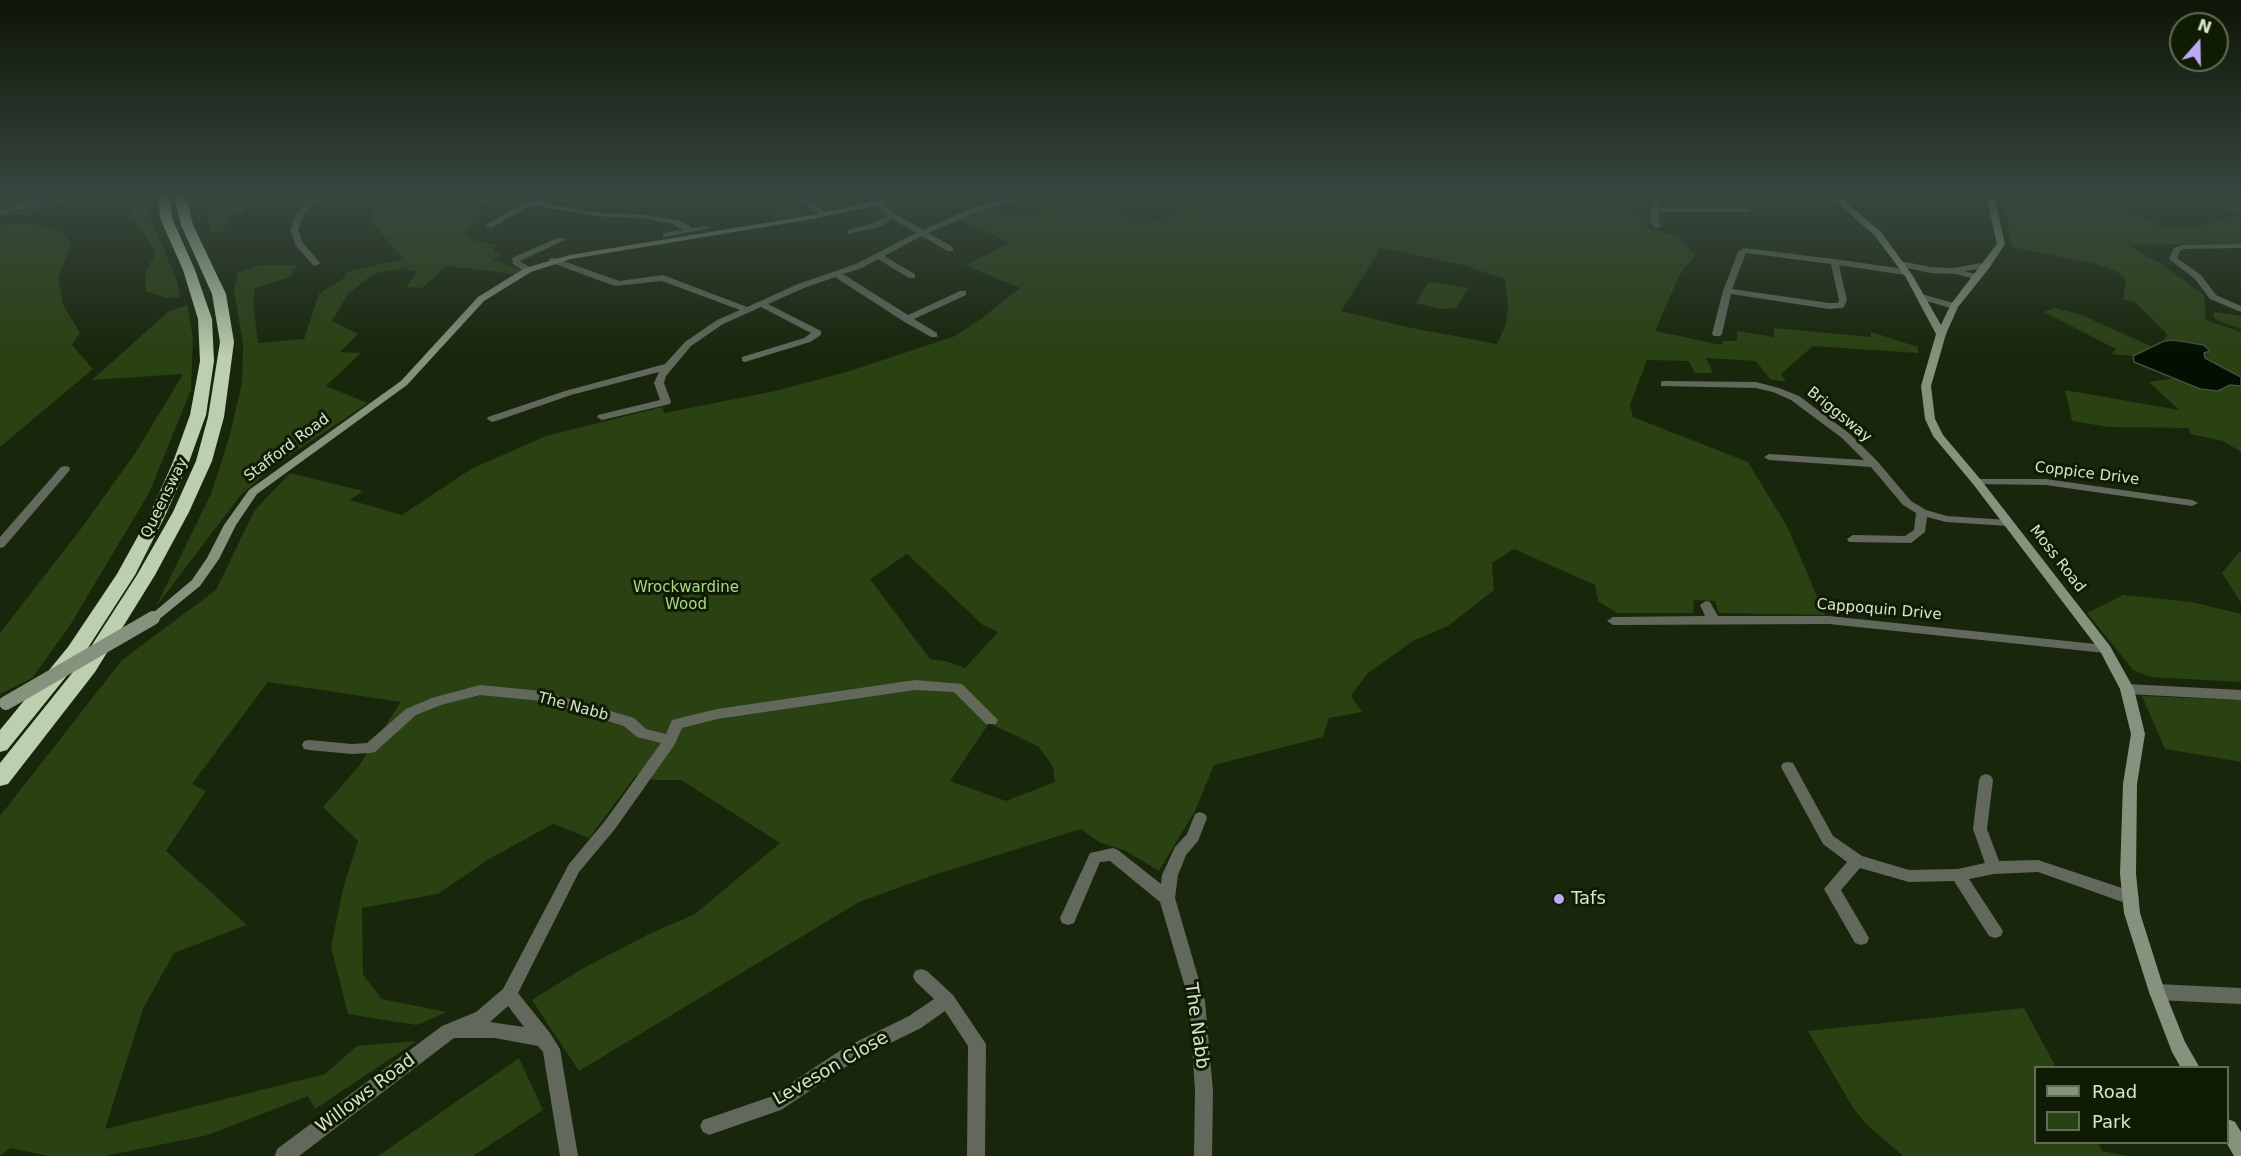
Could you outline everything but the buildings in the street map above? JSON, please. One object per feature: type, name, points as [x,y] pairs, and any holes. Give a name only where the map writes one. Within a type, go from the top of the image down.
[{"type":"highway","name":"Queensway","points":[[0,744],[75,652],[126,575],[182,462],[198,415],[207,361],[205,319],[180,249]]},
{"type":"highway","name":"Queensway","points":[[0,778],[88,667],[151,566],[181,512],[204,461],[216,417],[227,342],[219,294],[198,249]]},
{"type":"street","points":[[303,249],[316,263]]},
{"type":"street","points":[[528,270],[515,260],[540,249]]},
{"type":"street","name":"Stafford Road","points":[[3,705],[153,618],[196,583],[253,492],[404,383],[481,299],[528,270],[552,260],[619,249]]},
{"type":"street","points":[[602,417],[666,402],[659,383],[662,375],[669,365],[704,331],[761,304],[892,249]]},
{"type":"street","points":[[1889,249],[1922,297],[1941,334]]},
{"type":"street","name":"Moss Road","points":[[1998,249],[1988,265],[1954,306],[1941,334],[1926,386],[1926,403],[1938,436],[1977,482],[2106,649],[2127,688],[2138,734],[2130,784],[2128,874],[2132,913],[2157,992],[2178,1046],[2190,1066]]},
{"type":"street","points":[[2179,249],[2173,260],[2198,277],[2214,297],[2241,309]]},
{"type":"street","points":[[1717,334],[1727,291],[1742,252],[1747,250],[1905,271],[1944,270],[1988,265]]},
{"type":"street","points":[[878,256],[912,276]]},
{"type":"street","points":[[552,260],[618,284],[663,278],[748,310]]},
{"type":"street","points":[[1727,291],[1829,306],[1841,305],[1834,261]]},
{"type":"street","points":[[1905,271],[1931,270]]},
{"type":"street","points":[[1944,270],[1977,277]]},
{"type":"street","points":[[836,274],[934,335]]},
{"type":"street","points":[[906,319],[963,292]]},
{"type":"street","points":[[1922,297],[1954,306]]},
{"type":"street","points":[[746,359],[807,340],[818,333],[761,304]]},
{"type":"street","points":[[492,419],[502,412],[669,365]]},
{"type":"street","name":"Briggsway","points":[[1664,384],[1756,385],[1776,390],[1795,398],[1839,431],[1874,464],[1907,502],[1922,512],[1946,519],[2008,523]]},
{"type":"street","points":[[1769,457],[1874,464]]},
{"type":"street","points":[[0,544],[65,468]]},
{"type":"street","name":"Coppice Drive","points":[[1977,482],[2046,482],[2192,503]]},
{"type":"street","points":[[1853,539],[1907,540],[1919,532],[1922,512]]},
{"type":"street","points":[[1706,605],[1713,620]]},
{"type":"street","name":"Cappoquin Drive","points":[[1613,621],[1829,620],[2106,649]]},
{"type":"street","points":[[448,1032],[482,1018],[509,994],[574,868],[610,825],[670,740],[676,724],[717,714],[915,685],[957,687],[991,720]]},
{"type":"street","points":[[2127,688],[2241,694]]},
{"type":"street","name":"The Nabb","points":[[309,745],[352,750],[370,748],[411,712],[437,701],[480,690],[542,696],[629,722],[642,733],[670,740]]},
{"type":"street","points":[[1788,767],[1828,840],[1857,861],[1909,876],[1958,875],[1994,867],[2038,866],[2131,898]]},
{"type":"street","points":[[1986,780],[1980,829],[1994,867]]},
{"type":"street","points":[[1167,898],[1170,875],[1180,851],[1194,837],[1200,819]]},
{"type":"street","points":[[1068,918],[1095,857],[1113,854],[1167,898]]},
{"type":"street","points":[[1857,861],[1833,889],[1862,938]]},
{"type":"street","points":[[1958,875],[1995,931]]},
{"type":"street","name":"The Nabb","points":[[1167,898],[1197,1001],[1204,1090],[1203,1156]]},
{"type":"street","points":[[921,976],[947,1000],[977,1044],[976,1156]]},
{"type":"street","points":[[2157,992],[2241,996]]},
{"type":"street","points":[[509,994],[551,1049],[569,1156]]},
{"type":"street","name":"Leveson Close","points":[[709,1126],[775,1104],[850,1054],[915,1022],[947,1000]]},
{"type":"street","points":[[448,1032],[495,1030],[544,1039]]},
{"type":"street","name":"Willows Road","points":[[284,1156],[448,1032]]},
{"type":"street","points":[[2229,1130],[2241,1150]]},
{"type":"green space","points":[[0,249],[70,249],[58,277],[63,305],[80,333],[72,345],[93,369],[0,447]]},
{"type":"green space","points":[[153,249],[163,249],[177,281],[180,297],[167,298],[146,291],[145,272],[156,253]]},
{"type":"green space","points":[[395,249],[495,249],[492,252],[501,254],[493,260],[522,270],[515,274],[447,266],[422,288],[406,287],[418,272],[402,268],[373,274],[348,294],[332,321],[358,334],[340,352],[361,353],[326,386],[368,403],[275,465],[240,496],[155,608],[211,494],[230,435],[242,382],[243,344],[234,291],[238,272],[259,265],[298,265],[290,277],[255,288],[253,302],[258,343],[304,339],[319,294],[344,278],[346,272],[403,259]]},
{"type":"green space","name":"Wrockwardine Wood","points":[[998,249],[1380,249],[1341,311],[1407,327],[1497,344],[1506,324],[1508,307],[1505,279],[1463,265],[1386,249],[1690,249],[1696,255],[1680,274],[1655,331],[1721,345],[1723,341],[1737,341],[1737,331],[1774,337],[1774,328],[1871,337],[1871,332],[1918,347],[1918,353],[1813,346],[1781,374],[1786,382],[1770,379],[1756,361],[1706,358],[1713,373],[1695,373],[1689,361],[1647,360],[1630,405],[1633,417],[1748,462],[1788,528],[1825,615],[1719,613],[1715,601],[1694,600],[1693,613],[1617,613],[1598,601],[1595,585],[1514,549],[1492,563],[1494,590],[1448,626],[1413,641],[1367,674],[1351,696],[1362,712],[1329,718],[1323,737],[1214,765],[1195,811],[1159,871],[1126,851],[1099,842],[1081,829],[931,876],[859,902],[579,1071],[532,1000],[580,970],[647,935],[695,914],[780,843],[681,780],[654,780],[636,775],[589,838],[553,824],[489,859],[438,894],[362,908],[363,975],[382,999],[447,1012],[417,1025],[348,1014],[331,947],[343,889],[358,841],[323,807],[358,767],[401,702],[268,682],[192,784],[206,791],[166,851],[247,925],[174,953],[143,1009],[105,1129],[325,1074],[357,1046],[417,1041],[315,1109],[308,1096],[208,1135],[105,1156],[49,1156],[10,1148],[0,1156],[0,816],[122,660],[216,590],[254,511],[290,473],[363,491],[350,500],[402,515],[471,469],[546,436],[662,407],[664,413],[775,391],[850,371],[955,336],[1020,288],[965,265]],"holes":[[[907,554],[983,625],[998,632],[965,668],[930,659],[870,579]],[[989,723],[1039,747],[1053,767],[1055,782],[1006,801],[950,781]]]},
{"type":"green space","points":[[2022,249],[2135,249],[2163,265],[2204,295],[2206,320],[2241,332],[2241,377],[2205,358],[2204,353],[2209,351],[2204,344],[2164,341],[2167,334],[2135,302],[2123,299],[2126,281],[2118,272],[2092,263]]},
{"type":"green space","points":[[1429,282],[1469,288],[1456,308],[1441,309],[1416,303]]},
{"type":"green space","points":[[187,305],[193,338],[191,390],[149,493],[69,627],[32,678],[0,694],[0,633],[83,526],[136,452],[183,374],[92,380],[169,311]]},
{"type":"green space","points":[[2054,308],[2079,314],[2153,347],[2133,356],[2111,354],[2116,349],[2044,312]]},
{"type":"green space","points":[[2215,312],[2241,316],[2241,329],[2216,320],[2213,314]]},
{"type":"green space","points":[[2175,378],[2200,389],[2218,391],[2230,385],[2241,386],[2241,452],[2223,441],[2191,434],[2188,428],[2109,427],[2072,421],[2065,390],[2179,410],[2149,382]]},
{"type":"green space","points":[[2241,552],[2241,603],[2222,573]]},
{"type":"green space","points":[[2123,595],[2192,602],[2241,614],[2241,682],[2151,677],[2133,670],[2087,613]]},
{"type":"green space","points":[[2142,696],[2241,700],[2241,762],[2165,749]]},
{"type":"green space","points":[[2024,1008],[2055,1066],[2034,1066],[2034,1144],[2098,1144],[2102,1151],[2127,1156],[1903,1156],[1866,1124],[1853,1108],[1808,1031]]},
{"type":"green space","points":[[519,1058],[543,1110],[473,1156],[378,1156]]},
{"type":"shaded area","points":[[2174,340],[2204,345],[2210,351],[2204,353],[2205,358],[2241,377],[2241,386],[2230,385],[2218,391],[2200,389],[2134,362],[2133,356],[2164,341]]},
{"type":"place","name":"Tafs","points":[[1559,899]]}]
